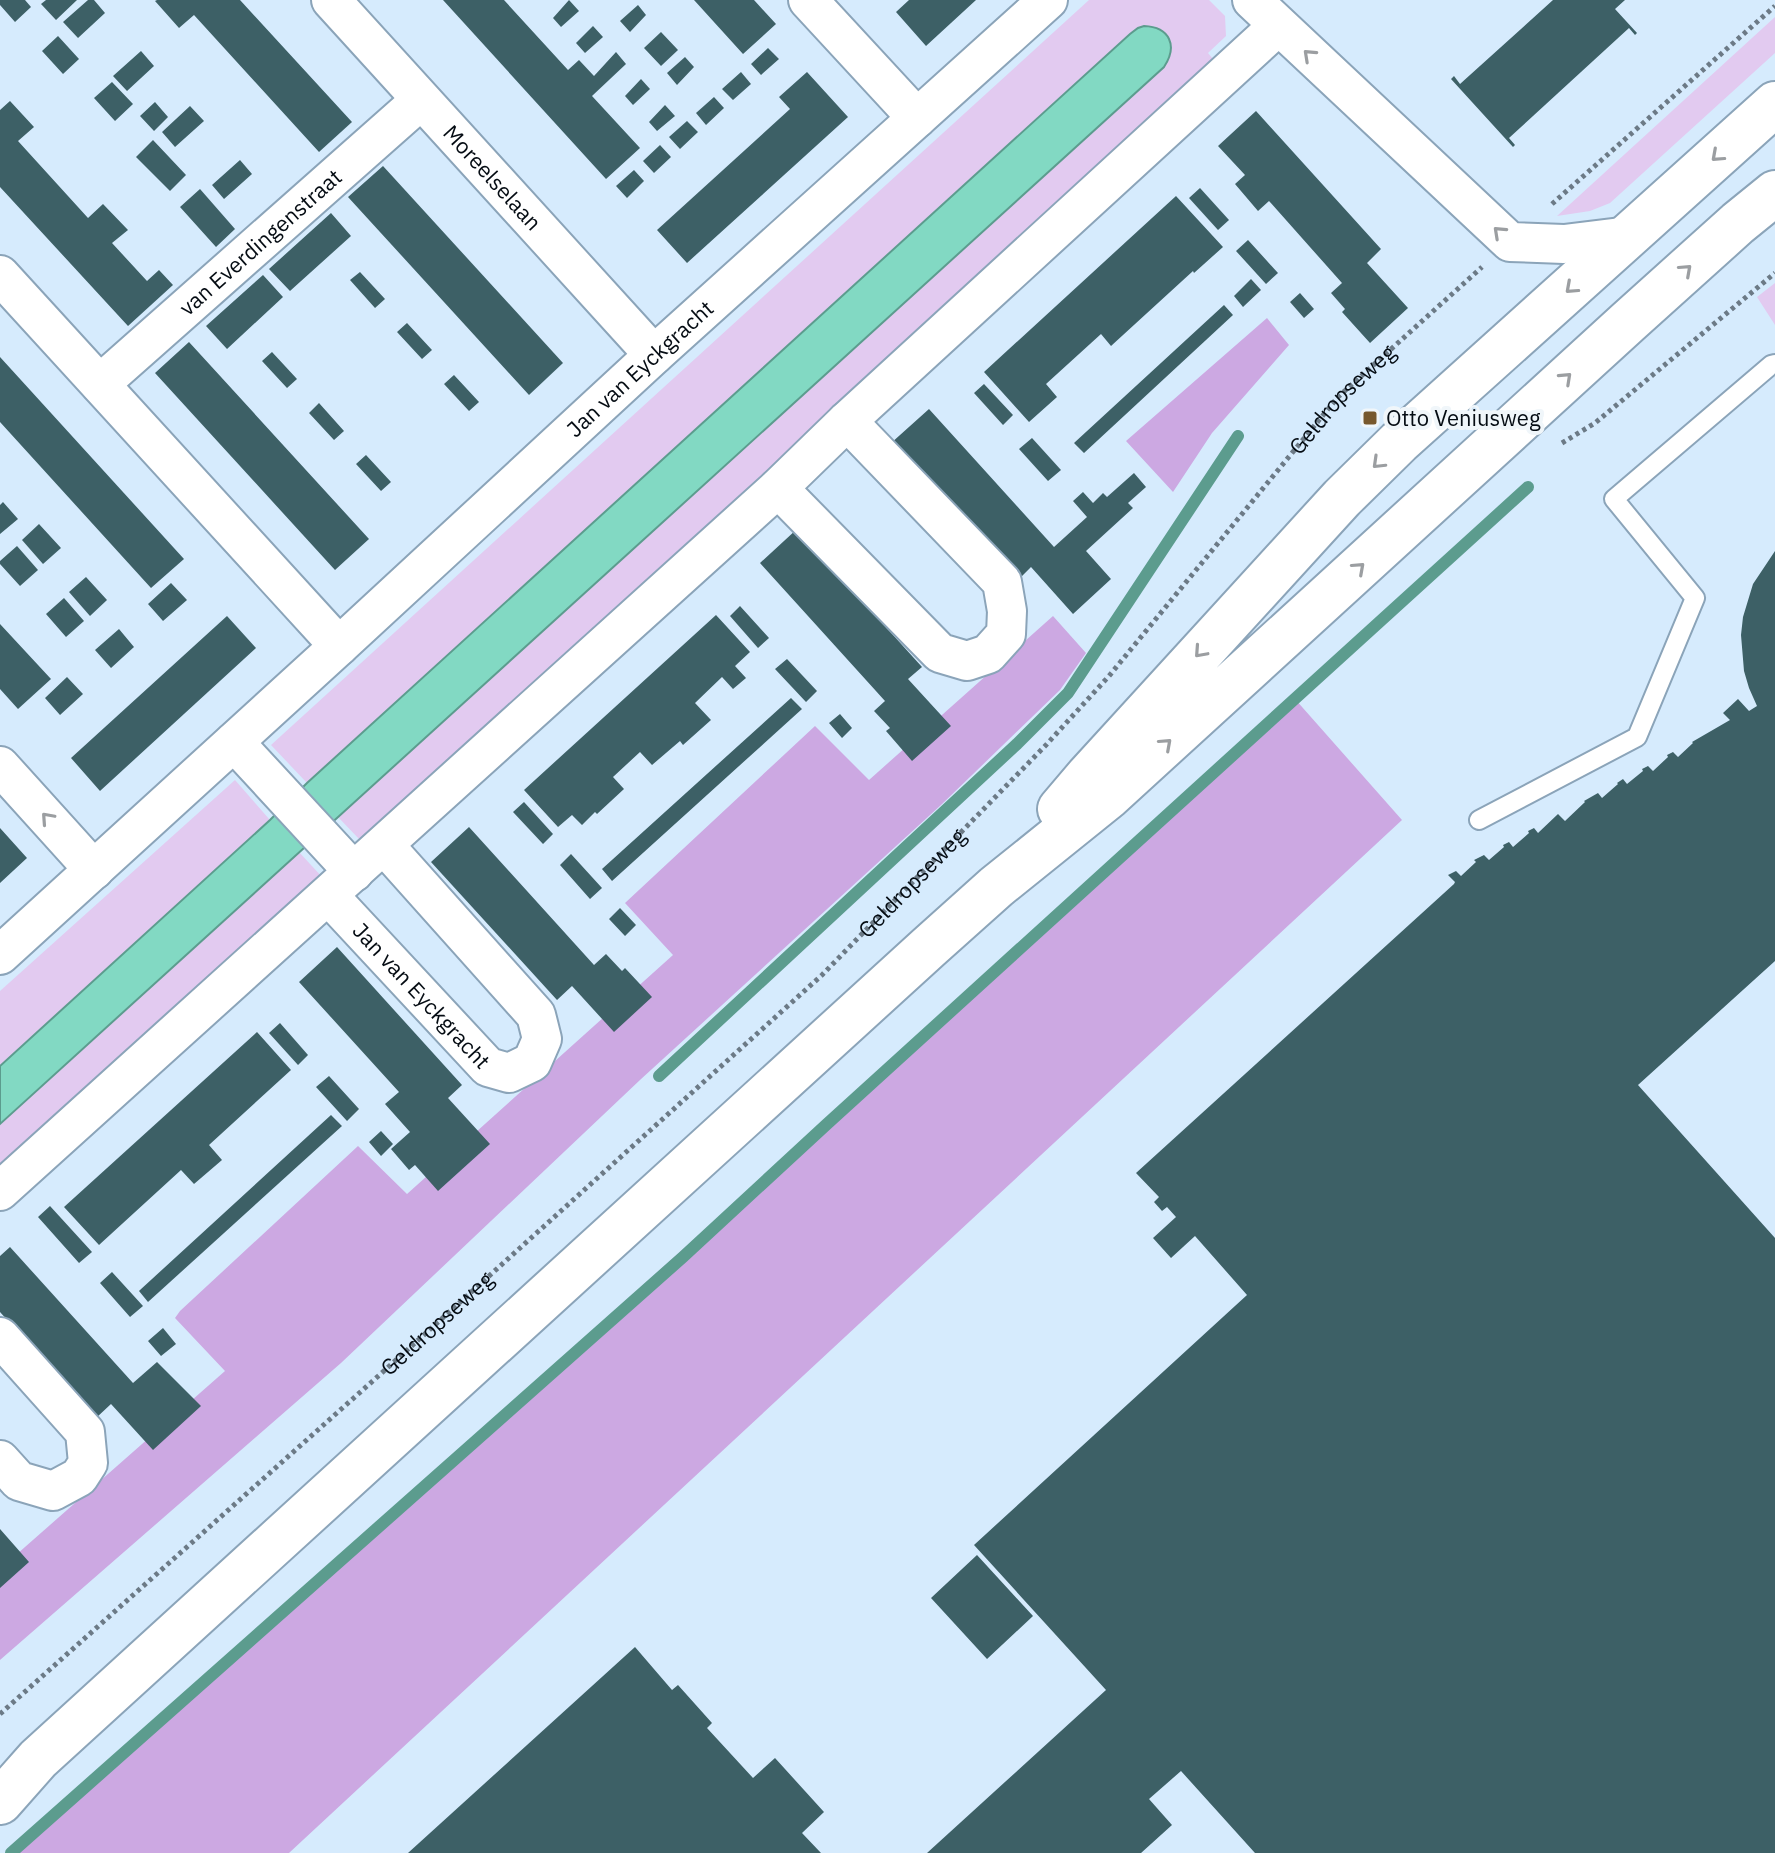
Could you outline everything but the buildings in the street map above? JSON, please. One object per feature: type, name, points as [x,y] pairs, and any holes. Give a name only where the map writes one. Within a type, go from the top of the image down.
[{"type":"main road","points":[[996,887],[1088,776],[1342,498],[1399,442],[1775,104]]},
{"type":"main road","points":[[0,1802],[38,1759],[996,887],[1109,796],[1628,322],[1775,193]]},
{"type":"main road","points":[[0,1781],[38,1759]]},
{"type":"street","name":"Moreelselaan","points":[[331,0],[654,355]]},
{"type":"street","points":[[808,0],[917,118]]},
{"type":"street","name":"Jan van Eyckgracht","points":[[0,955],[94,870],[243,752],[339,646],[654,355],[1048,0]]},
{"type":"street","points":[[0,1191],[340,874],[384,845],[778,488],[1265,13],[1510,242],[1564,244],[1629,236]]},
{"type":"street","name":"van Everdingenstraat","points":[[100,384],[421,100]]},
{"type":"street","points":[[0,275],[339,646]]},
{"type":"street","points":[[778,488],[940,653],[967,661],[988,654],[1006,634],[1007,611],[1002,582],[847,421]]},
{"type":"street","name":"Jan van Eyckgracht","points":[[243,752],[488,1067],[509,1073],[532,1062],[542,1039],[536,1015],[384,845]]},
{"type":"street","points":[[0,766],[94,870]]},
{"type":"street","points":[[0,1337],[85,1432],[88,1463],[79,1477],[53,1491],[19,1481],[0,1460]]},
{"type":"lane","points":[[1479,820],[1637,737],[1695,598],[1614,499],[1775,364]]},
{"type":"path","name":"Geldropseweg","points":[[0,1714],[822,975],[1109,676],[1338,397],[1775,6]]},
{"type":"shaded area","points":[[1089,0],[1209,0],[1225,16],[1226,36],[1208,53],[1218,65],[361,841],[338,817],[1163,67],[1170,49],[1154,26],[1138,28],[1130,34],[307,783],[271,745]]},
{"type":"shaded area","points":[[1775,17],[1775,53],[1610,203],[1590,211],[1557,216]]},
{"type":"shaded area","points":[[1144,26],[1160,30],[1169,39],[1170,52],[1164,67],[0,1124],[0,1066],[1130,34]]},
{"type":"shaded area","points":[[1775,283],[1775,325],[1757,297]]},
{"type":"shaded area","points":[[1267,318],[1289,345],[1212,433],[1173,492],[1126,441]]},
{"type":"shaded area","points":[[1053,616],[1086,653],[1060,690],[941,805],[640,1080],[341,1363],[0,1660],[0,1569],[225,1371],[175,1318],[180,1311],[358,1146],[407,1194],[673,955],[625,903],[815,726],[869,780]]},
{"type":"shaded area","points":[[1295,699],[1402,820],[289,1853],[15,1853],[453,1456]]},
{"type":"shaded area","points":[[235,780],[270,820],[0,1066],[0,991]]},
{"type":"shaded area","points":[[299,852],[323,878],[0,1172],[0,1124]]},
{"type":"waterway","points":[[659,1076],[1068,693],[1238,436]]},
{"type":"waterway","points":[[11,1853],[683,1257],[1528,487]]},
{"type":"place","name":"Otto Veniusweg","points":[[1370,418]]}]
